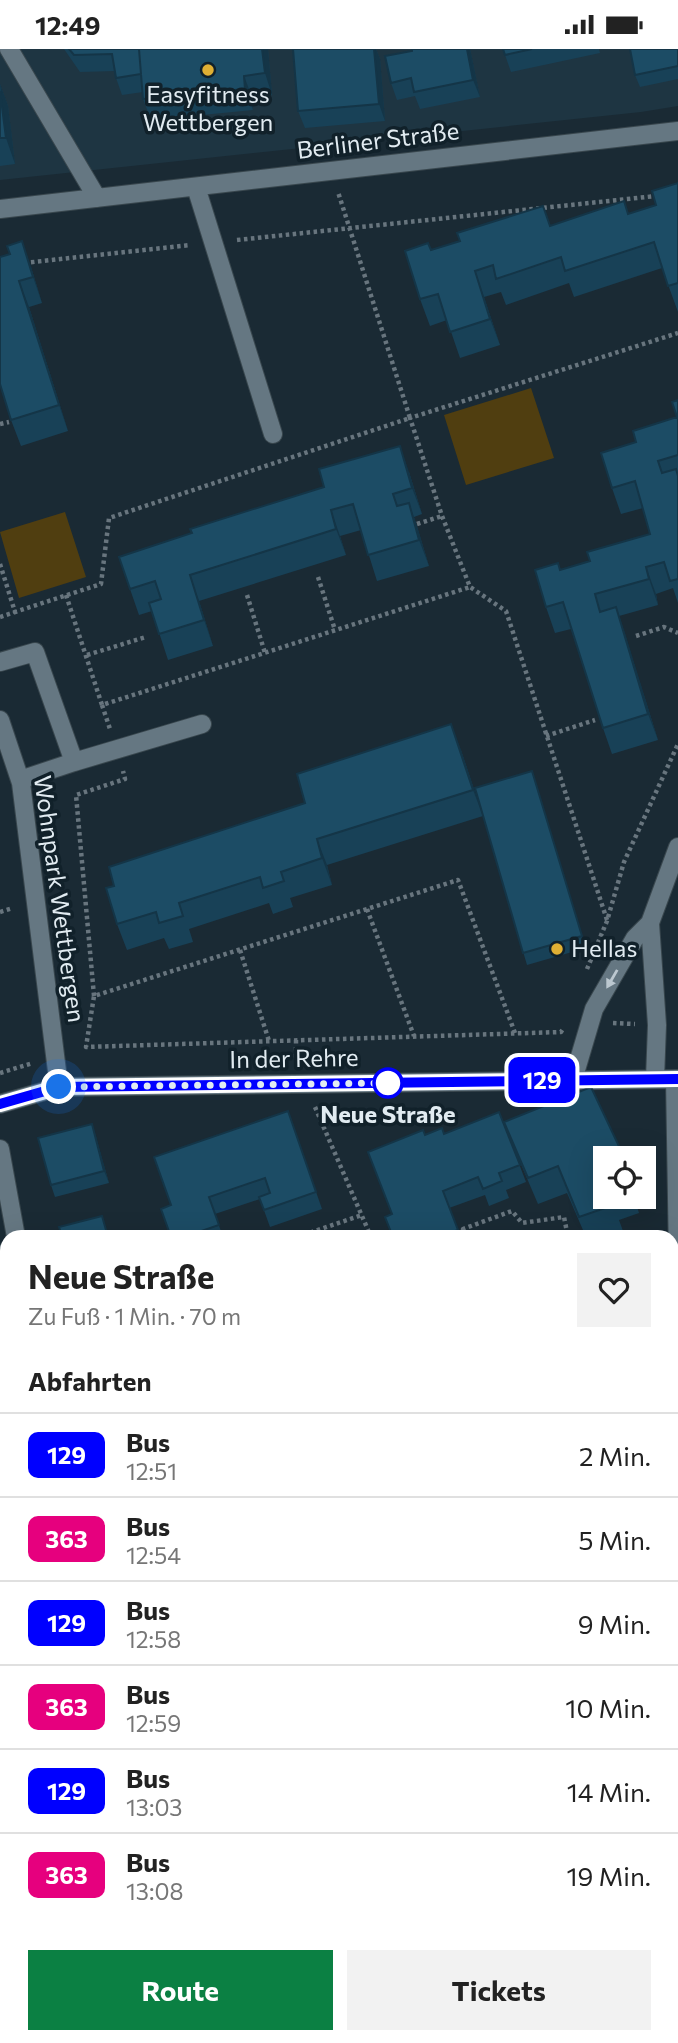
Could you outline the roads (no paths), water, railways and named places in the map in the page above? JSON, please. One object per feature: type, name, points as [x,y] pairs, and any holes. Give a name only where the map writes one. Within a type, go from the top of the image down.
[{"type":"street","points":[[9,49],[97,198]]},
{"type":"street","name":"Berliner Straße","points":[[0,209],[678,131]]},
{"type":"street","points":[[196,187],[273,434]]},
{"type":"street","points":[[0,662],[36,652],[74,762]]},
{"type":"street","name":"Wohnpark Wettbergen","points":[[0,720],[20,780],[59,1087]]},
{"type":"street","points":[[20,780],[202,724]]},
{"type":"street","points":[[656,1079],[657,1025],[650,923],[678,848]]},
{"type":"street","points":[[573,1080],[594,1009],[635,938],[650,923]]},
{"type":"street","name":"In der Rehre","points":[[0,1104],[59,1087],[676,1079],[678,1230]]},
{"type":"street","points":[[0,1149],[15,1230]]},
{"type":"place","name":"Easyfitness Wettbergen","points":[[208,70]]},
{"type":"place","name":"Hellas","points":[[557,949]]},
{"type":"place","name":"Neue Straße","points":[[388,1083]]}]
